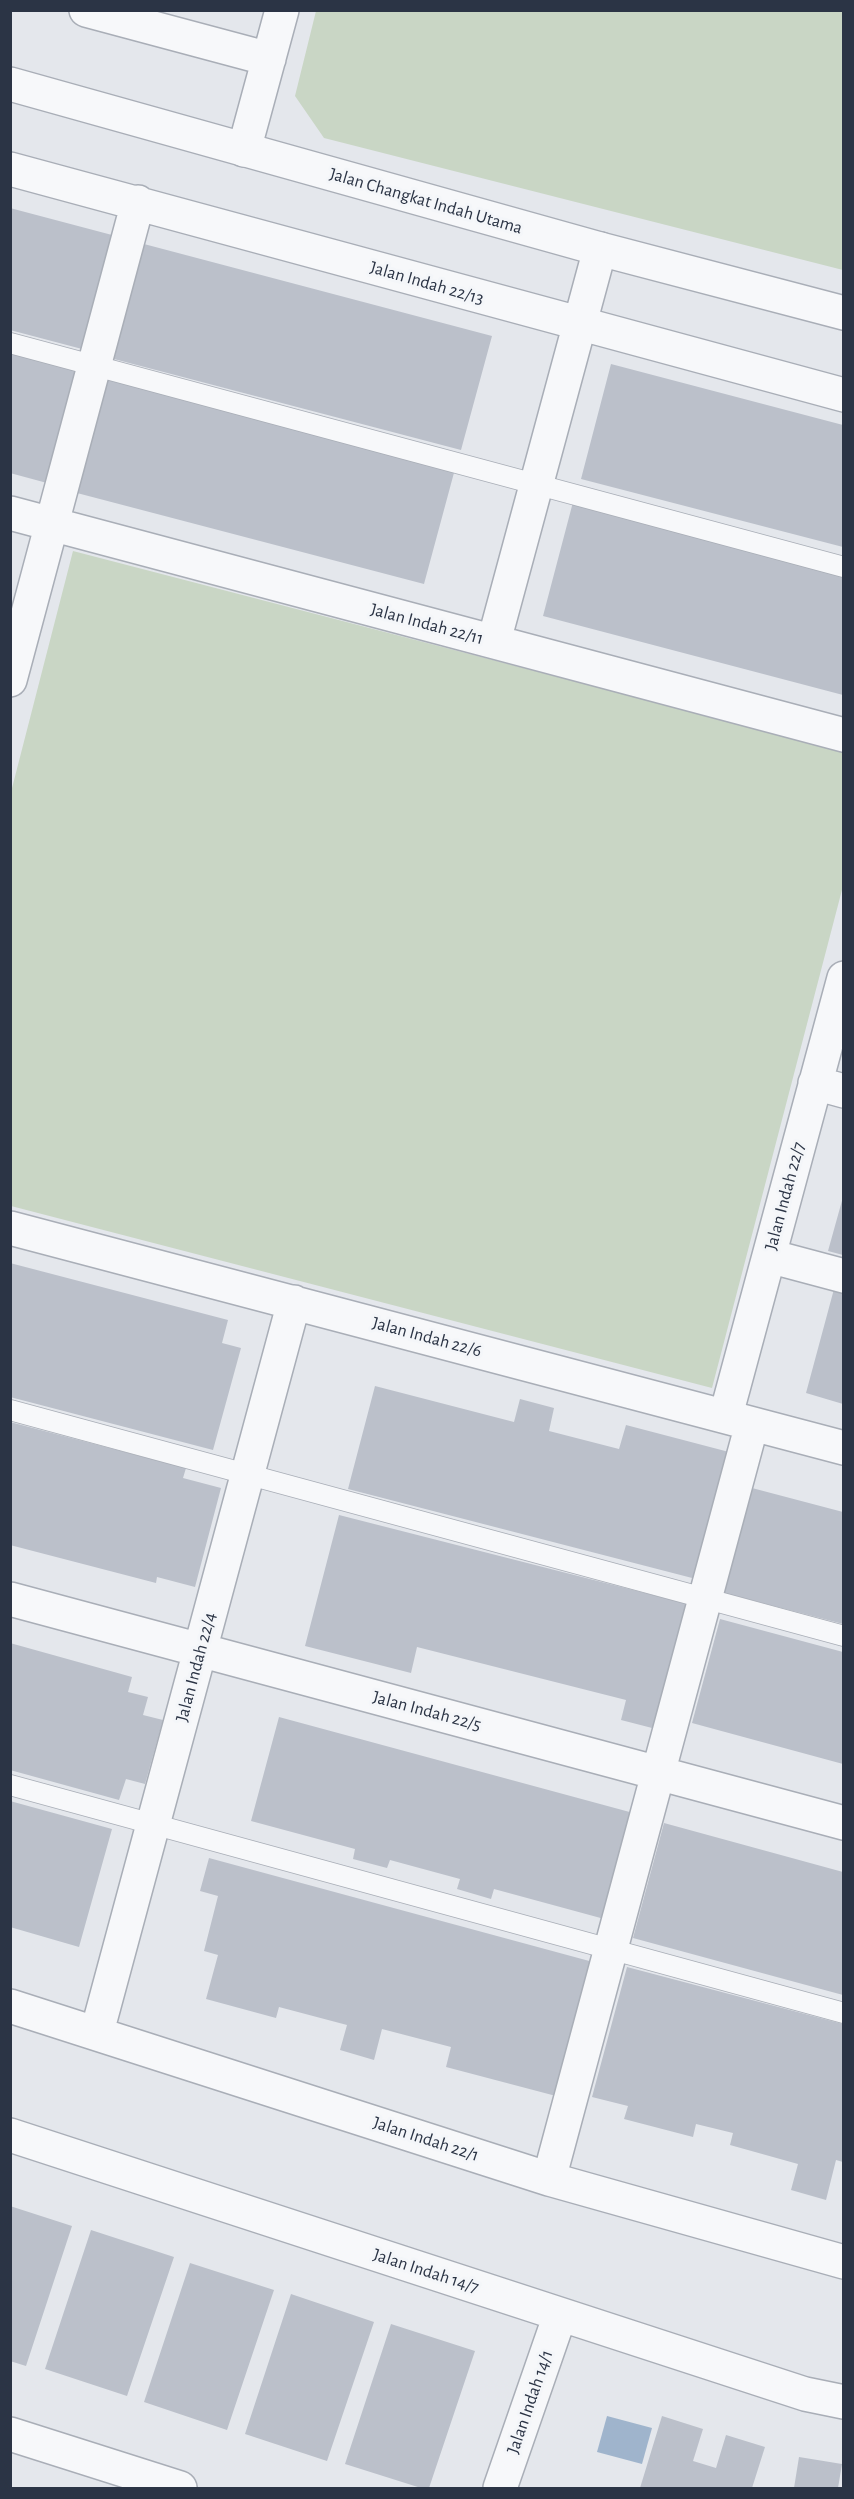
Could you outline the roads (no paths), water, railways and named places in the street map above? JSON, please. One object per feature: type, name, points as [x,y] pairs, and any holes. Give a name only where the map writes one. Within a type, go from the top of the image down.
[{"type":"street","points":[[86,10],[269,59]]},
{"type":"street","points":[[244,150],[282,10]]},
{"type":"street","name":"Jalan Changkat Indah Utama","points":[[10,84],[600,249],[843,313]]},
{"type":"street","name":"Jalan Indah 22/13","points":[[10,169],[843,395]]},
{"type":"street","points":[[10,680],[138,202]]},
{"type":"street","points":[[494,641],[600,249]]},
{"type":"street","name":"Jalan Indah 22/11","points":[[10,513],[843,735]]},
{"type":"street","name":"Jalan Indah 22/7","points":[[549,2179],[705,1599],[769,1256],[829,1087],[843,978]]},
{"type":"street","name":"Jalan Indah 22/6","points":[[10,1228],[843,1448]]},
{"type":"street","points":[[769,1256],[843,1276]]},
{"type":"street","name":"Jalan Indah 22/4","points":[[97,2032],[294,1302]]},
{"type":"street","name":"Jalan Indah 22/5","points":[[10,1599],[843,1823]]},
{"type":"street","name":"Jalan Indah 22/1","points":[[10,2006],[97,2032],[549,2179],[843,2262]]},
{"type":"street","name":"Jalan Indah 14/7","points":[[10,2135],[805,2394],[843,2402]]},
{"type":"street","name":"Jalan Indah 14/1","points":[[500,2488],[560,2315]]},
{"type":"street","points":[[10,2434],[180,2488]]},
{"type":"lane","points":[[10,343],[843,567]]},
{"type":"lane","points":[[10,1410],[843,1636]]},
{"type":"lane","points":[[10,1785],[843,2013]]},
{"type":"water","points":[[607,2416],[652,2428],[642,2464],[597,2452]]}]
